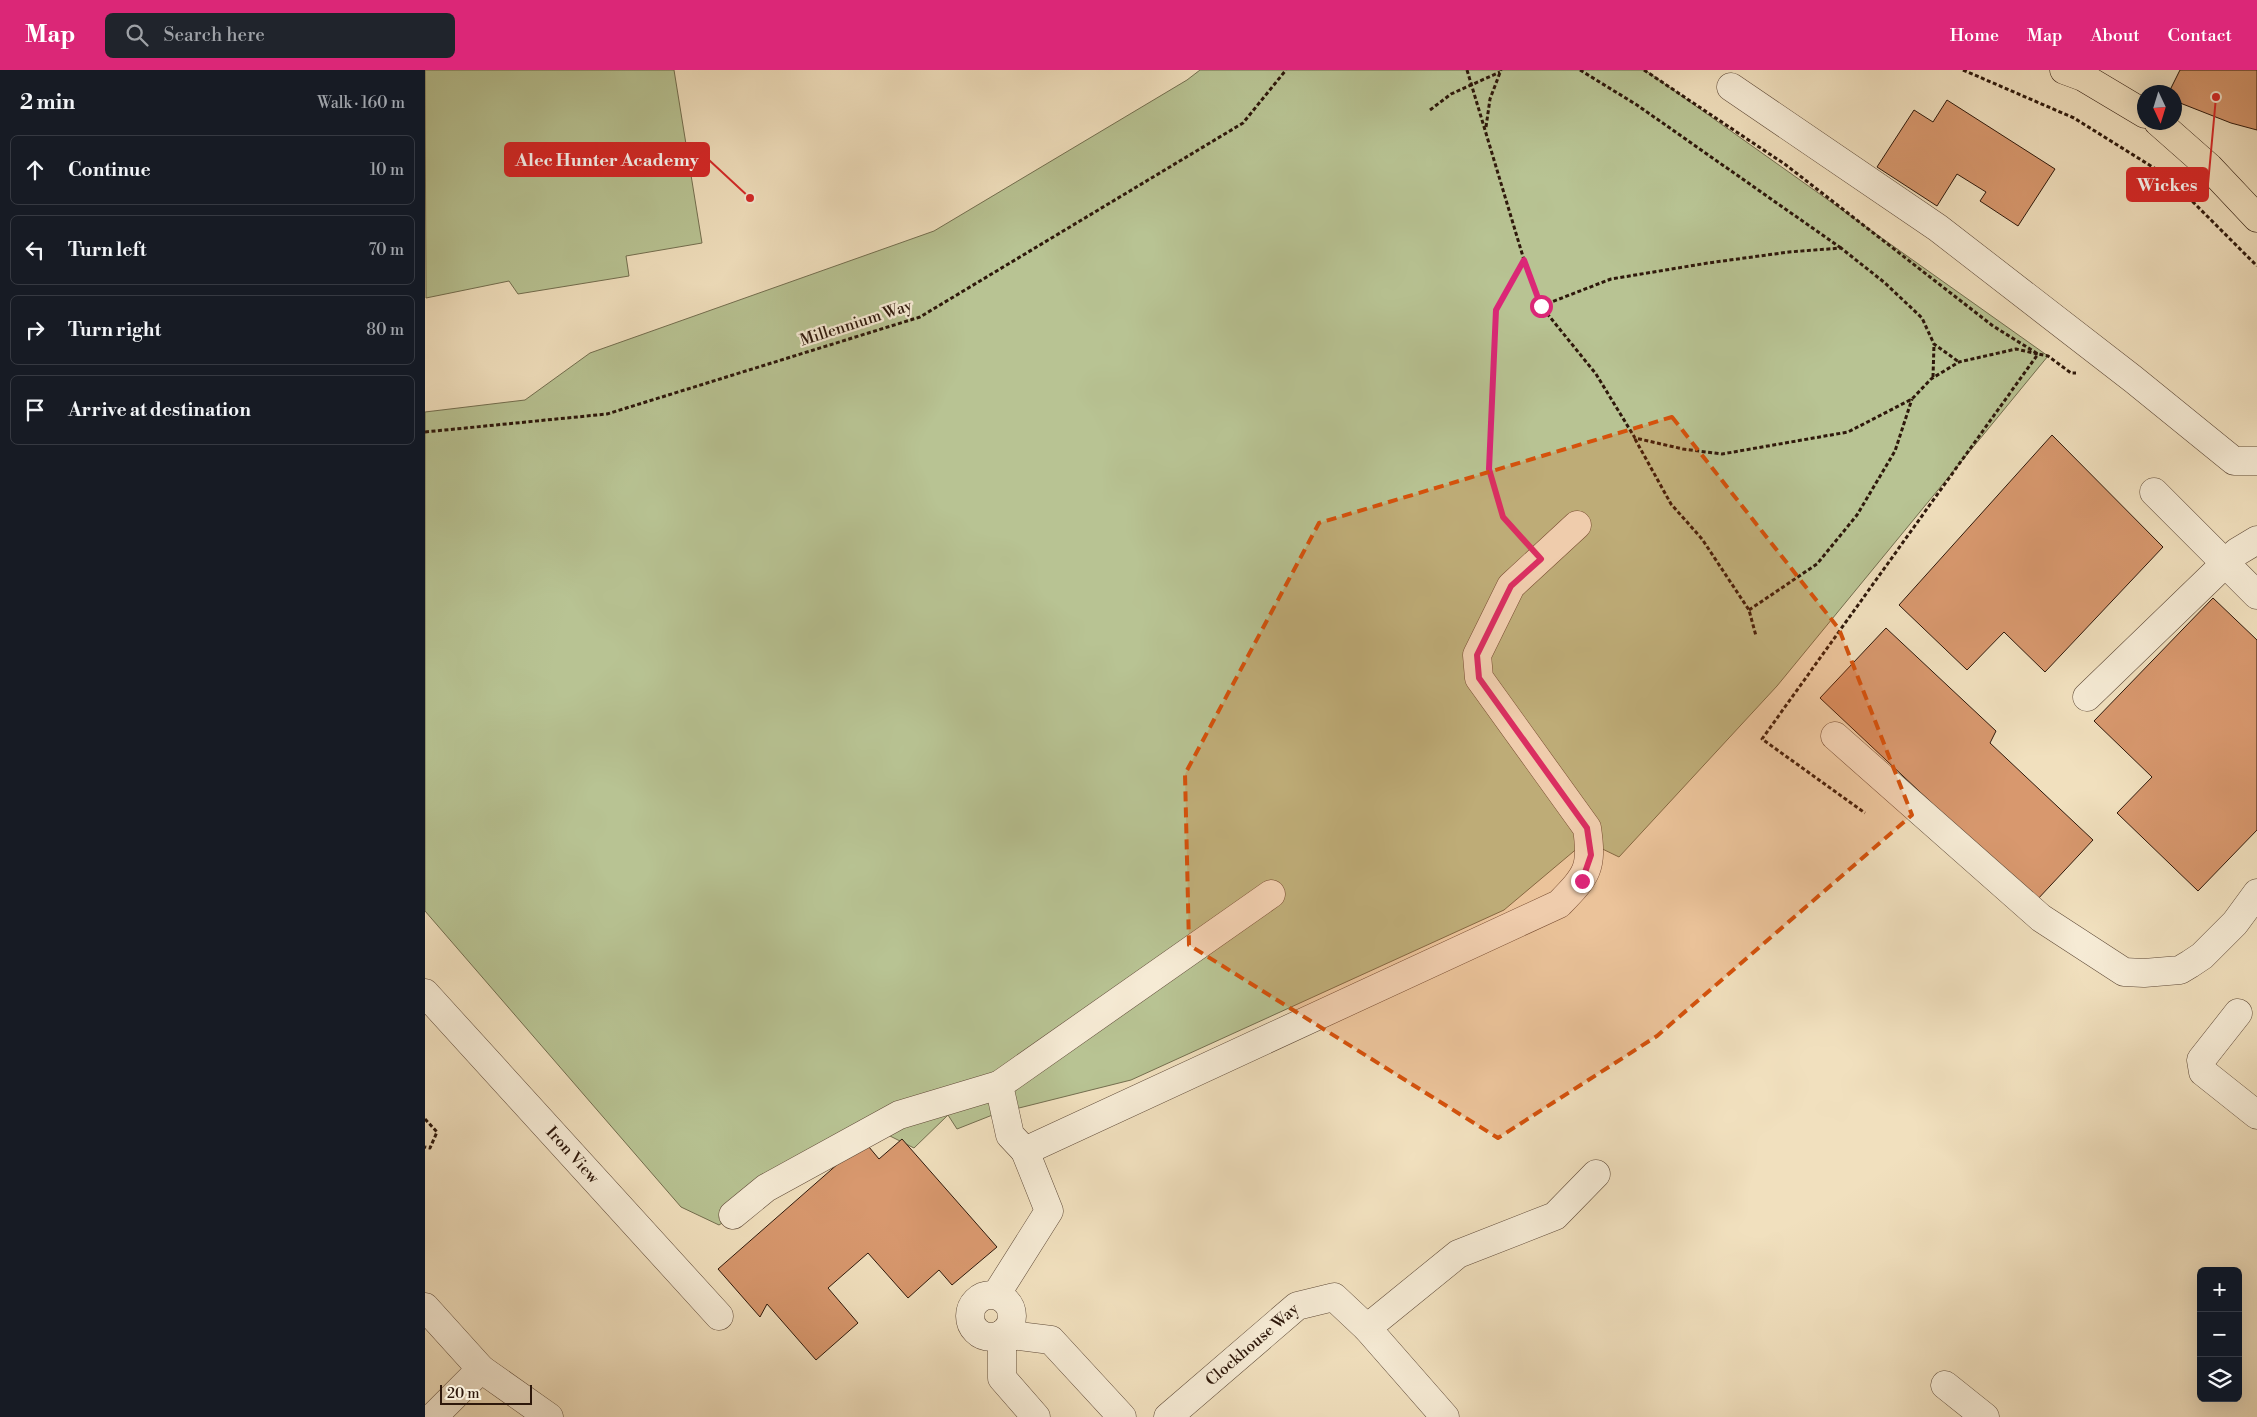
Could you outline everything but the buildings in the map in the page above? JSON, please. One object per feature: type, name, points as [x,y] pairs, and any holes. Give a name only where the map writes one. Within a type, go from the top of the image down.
[{"type":"main road","points":[[2064,70],[2083,78],[2137,109]]},
{"type":"main road","points":[[2167,130],[2209,168],[2257,218]]},
{"type":"main road","points":[[2209,168],[2257,189]]},
{"type":"street","points":[[1731,87],[1938,228],[2234,461],[2257,461]]},
{"type":"street","points":[[2154,492],[2257,595]]},
{"type":"street","points":[[1025,1151],[1559,904],[1582,881],[1591,855],[1587,828],[1479,678],[1477,655],[1511,586],[1577,525]]},
{"type":"street","points":[[2087,697],[2237,552],[2257,540]]},
{"type":"street","points":[[1835,736],[2041,918],[2124,972],[2144,973],[2180,970],[2202,956],[2235,923],[2257,893]]},
{"type":"street","points":[[733,1215],[766,1188],[899,1115],[999,1085],[1271,894]]},
{"type":"street","name":"Iron View","points":[[425,993],[719,1316]]},
{"type":"street","points":[[2238,1013],[2201,1060],[2203,1072],[2257,1115]]},
{"type":"street","points":[[996,1295],[1049,1211],[1025,1151],[1010,1135],[999,1085]]},
{"type":"street","points":[[1367,1328],[1458,1254],[1555,1216],[1596,1174]]},
{"type":"street","points":[[989,1294],[996,1295],[1008,1302],[1012,1315],[1008,1329],[996,1337],[982,1335],[976,1331],[969,1318],[970,1311],[977,1299],[989,1294]]},
{"type":"street","name":"Clockhouse Way","points":[[1168,1417],[1297,1306],[1334,1296],[1367,1328],[1445,1417]]},
{"type":"street","points":[[425,1307],[481,1369],[549,1417]]},
{"type":"street","points":[[1002,1334],[1002,1378],[1036,1417]]},
{"type":"street","points":[[1002,1334],[1051,1340],[1122,1417]]},
{"type":"street","points":[[433,1417],[481,1369]]},
{"type":"street","points":[[1945,1385],[1985,1417]]},
{"type":"path","name":"Millennium Way","points":[[425,432],[607,414],[920,317],[1243,123],[1286,70]]},
{"type":"path","points":[[1467,70],[1524,260],[1541,306],[1596,374],[1635,438],[1671,504],[1702,539],[1749,610],[1756,636]]},
{"type":"path","points":[[1580,70],[1637,104],[1841,248],[1885,283],[1922,318],[1934,344],[1933,378]]},
{"type":"path","points":[[1644,70],[1786,165],[1993,326],[2038,354]]},
{"type":"path","points":[[1963,70],[2074,118],[2167,176],[2257,266]]},
{"type":"path","points":[[1430,110],[1451,94],[1501,71]]},
{"type":"path","points":[[1485,129],[1490,99],[1501,71]]},
{"type":"path","points":[[1541,306],[1611,279],[1789,252],[1841,248]]},
{"type":"path","points":[[1524,260],[1496,310],[1489,469],[1503,517],[1541,559]]},
{"type":"path","points":[[1934,344],[1959,362]]},
{"type":"path","points":[[1635,438],[1683,449],[1722,454],[1848,432],[1912,399],[1933,378],[1959,362],[2016,349],[2048,356],[2071,373],[2115,367]]},
{"type":"path","points":[[1865,813],[1762,739],[2038,354]]},
{"type":"path","points":[[1749,610],[1817,564],[1857,515],[1895,451],[1912,399]]},
{"type":"path","points":[[425,1119],[437,1132],[430,1148],[425,1147]]},
{"type":"highlighted area","points":[[1672,417],[1839,629],[1912,815],[1657,1036],[1498,1138],[1189,945],[1185,774],[1319,523]]},
{"type":"green space","points":[[425,70],[674,70],[702,243],[626,256],[629,276],[518,294],[509,281],[426,298]]},
{"type":"green space","points":[[1200,70],[1645,70],[2048,356],[1777,686],[1619,857],[1586,841],[1504,910],[1131,1080],[995,1114],[957,1129],[948,1115],[914,1148],[870,1126],[719,1225],[681,1207],[425,911],[425,412],[525,400],[590,353],[934,231],[1187,80]]},
{"type":"place","name":"Wickes","points":[[2216,97]]},
{"type":"place","name":"Alec Hunter Academy","points":[[750,198]]},
{"type":"route","points":[[1541,306],[1524,260],[1496,310],[1489,469],[1503,517],[1541,559],[1511,586],[1477,655],[1479,678],[1587,828],[1591,855],[1582,881]]}]
